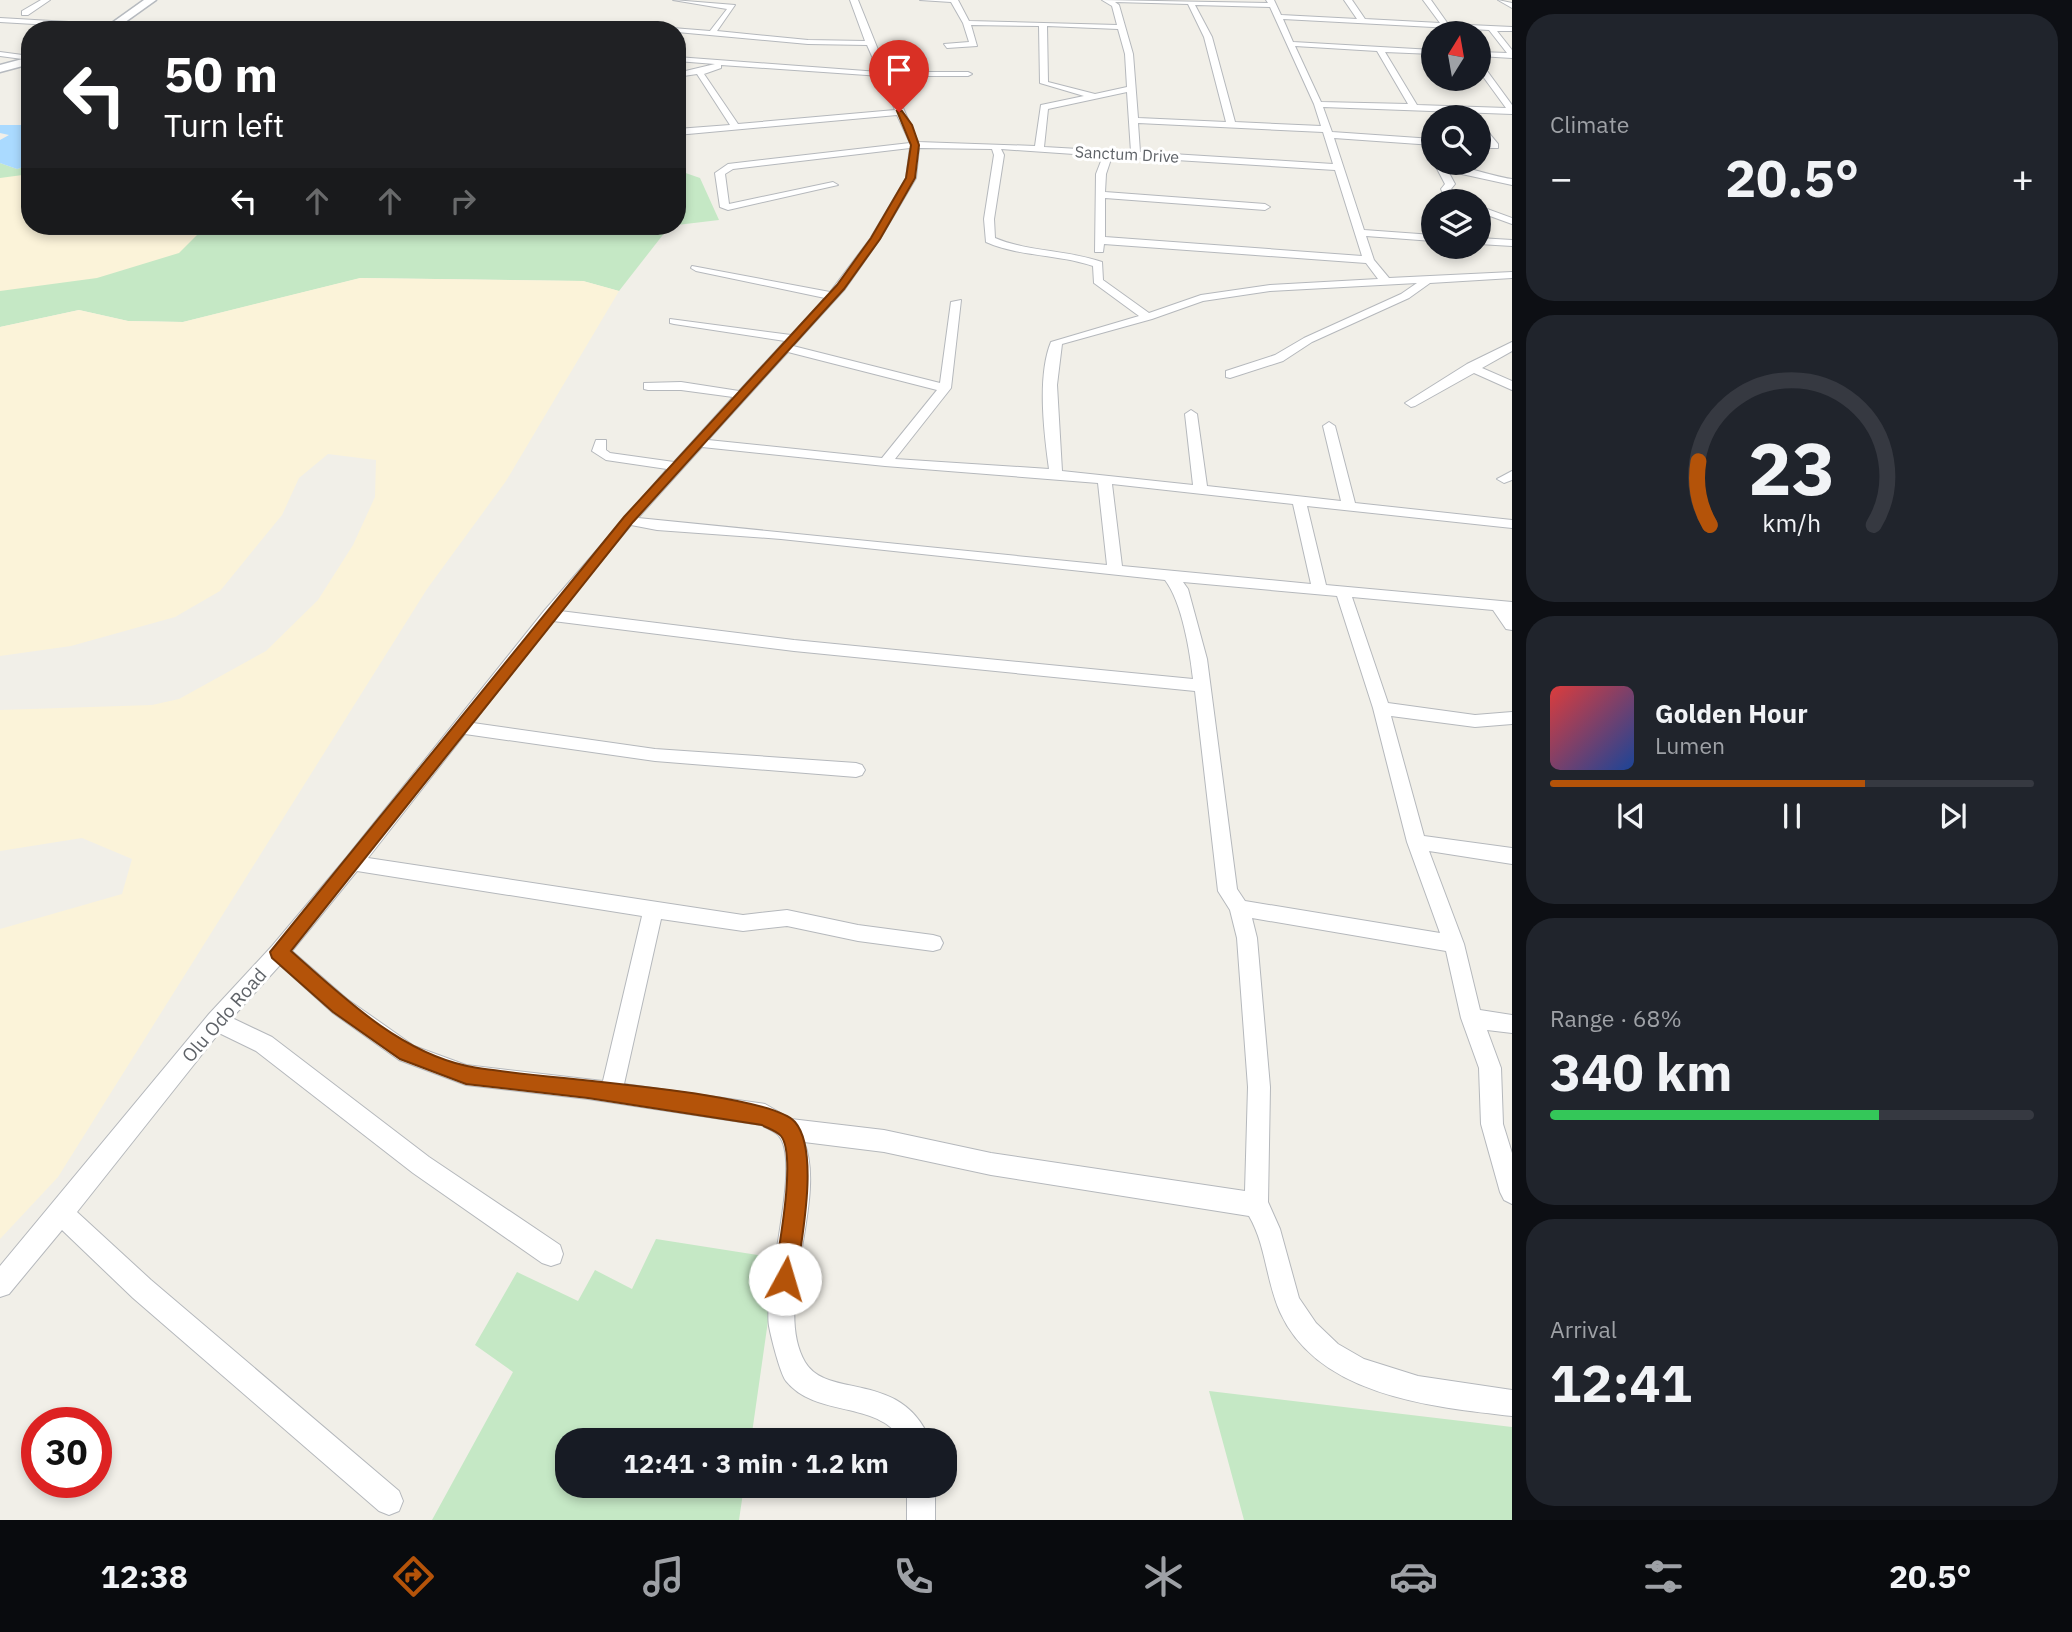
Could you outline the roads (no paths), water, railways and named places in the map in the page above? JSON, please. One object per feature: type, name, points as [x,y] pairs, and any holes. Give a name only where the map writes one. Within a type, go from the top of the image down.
[{"type":"main road","points":[[113,21],[141,0]]},
{"type":"main road","points":[[116,21],[151,0]]},
{"type":"main road","points":[[0,71],[21,63]]},
{"type":"street","points":[[26,13],[46,0]]},
{"type":"street","points":[[677,0],[732,7],[712,33]]},
{"type":"street","points":[[854,0],[915,145]]},
{"type":"street","points":[[924,0],[952,0],[967,23],[974,44],[947,46]]},
{"type":"street","points":[[1109,0],[1272,3],[1293,44],[1318,104],[1369,261],[1385,281]]},
{"type":"street","points":[[1109,0],[1115,5],[1129,54],[1136,154]]},
{"type":"street","points":[[1348,0],[1363,22]]},
{"type":"street","points":[[1427,0],[1442,21]]},
{"type":"street","points":[[1191,2],[1208,37],[1231,125]]},
{"type":"street","points":[[1278,17],[1421,25]]},
{"type":"street","points":[[0,20],[21,22]]},
{"type":"street","points":[[967,23],[1121,27]]},
{"type":"street","points":[[1042,24],[1044,83],[1092,96]]},
{"type":"street","points":[[1491,28],[1512,29]]},
{"type":"street","points":[[1491,28],[1512,55]]},
{"type":"street","points":[[686,31],[808,42],[870,43]]},
{"type":"street","points":[[1293,44],[1421,51]]},
{"type":"street","points":[[1380,49],[1414,107]]},
{"type":"street","points":[[0,54],[21,58]]},
{"type":"street","points":[[1491,54],[1512,55]]},
{"type":"street","points":[[686,60],[884,75],[968,74]]},
{"type":"street","points":[[686,74],[731,64]]},
{"type":"street","points":[[701,71],[735,126]]},
{"type":"street","points":[[1491,82],[1512,111]]},
{"type":"street","points":[[1039,150],[1044,107],[1132,89]]},
{"type":"street","points":[[1318,104],[1421,108]]},
{"type":"street","points":[[1491,113],[1512,111]]},
{"type":"street","points":[[686,131],[899,112]]},
{"type":"street","points":[[1134,120],[1327,132],[1421,144]]},
{"type":"street","points":[[1491,137],[1499,146],[1491,146]]},
{"type":"street","name":"Sanctum Drive","points":[[833,185],[728,207],[724,205],[720,173],[731,166],[915,145],[995,146],[1339,167]]},
{"type":"street","name":"Olu Odo Road","points":[[0,1285],[216,1021],[279,952],[353,863],[549,615],[628,520],[833,296],[875,239],[911,178],[915,145]]},
{"type":"street","points":[[995,146],[999,155],[988,234],[990,240],[1009,248],[1074,257],[1098,264]]},
{"type":"street","points":[[1108,153],[1101,174],[1098,281],[1148,317]]},
{"type":"street","points":[[1476,175],[1512,182]]},
{"type":"street","points":[[1100,195],[1265,207]]},
{"type":"street","points":[[1491,213],[1512,221]]},
{"type":"street","points":[[1360,233],[1421,237]]},
{"type":"street","points":[[1099,240],[1369,261]]},
{"type":"street","points":[[1491,242],[1512,243]]},
{"type":"street","points":[[696,268],[833,296]]},
{"type":"street","points":[[1056,474],[1052,424],[1052,348],[1057,342],[1214,296],[1270,288],[1512,275]]},
{"type":"street","points":[[1230,374],[1279,358],[1308,340],[1405,296],[1429,278]]},
{"type":"street","points":[[885,462],[945,387],[957,302]]},
{"type":"street","points":[[674,321],[789,344],[945,387]]},
{"type":"street","points":[[1411,402],[1512,346]]},
{"type":"street","points":[[1471,367],[1512,386]]},
{"type":"street","points":[[648,386],[681,386],[743,395]]},
{"type":"street","points":[[1191,414],[1201,491]]},
{"type":"street","points":[[1329,426],[1349,505]]},
{"type":"street","points":[[601,443],[599,451],[606,456],[677,466]]},
{"type":"street","points":[[698,443],[885,462],[1056,474],[1512,524]]},
{"type":"street","points":[[1105,480],[1115,570]]},
{"type":"street","points":[[1299,500],[1320,590]]},
{"type":"street","points":[[628,520],[657,526],[770,534],[1170,576],[1504,606],[1512,625]]},
{"type":"street","points":[[1170,576],[1180,589],[1203,686],[1228,891],[1238,908],[1247,937],[1259,1087],[1256,1205],[1267,1221],[1289,1305],[1302,1327],[1328,1351],[1364,1374],[1417,1390],[1512,1403]]},
{"type":"street","points":[[1343,592],[1381,708],[1416,842],[1454,944],[1472,1018],[1490,1068],[1492,1124],[1512,1192]]},
{"type":"street","points":[[549,615],[646,629],[1203,686]]},
{"type":"street","points":[[1381,708],[1462,720],[1512,718]]},
{"type":"street","points":[[460,727],[655,755],[856,771]]},
{"type":"street","points":[[1416,842],[1512,856]]},
{"type":"street","points":[[353,863],[743,923],[787,918],[859,933],[933,943]]},
{"type":"street","points":[[611,1092],[654,908]]},
{"type":"street","points":[[1238,908],[1454,944]]},
{"type":"street","points":[[279,952],[340,1006],[407,1053],[466,1075],[611,1092],[765,1115],[788,1129],[884,1141],[991,1164],[1256,1205]]},
{"type":"street","points":[[1472,1018],[1512,1024]]},
{"type":"street","points":[[216,1021],[264,1044],[421,1165],[551,1254]]},
{"type":"street","points":[[788,1129],[797,1152],[797,1186],[781,1324],[795,1372],[825,1391],[886,1406],[911,1428]]},
{"type":"street","points":[[61,1213],[142,1289],[389,1501]]},
{"type":"street","points":[[920,1520],[921,1498]]},
{"type":"water","points":[[0,125],[21,125],[21,168],[0,163],[0,140],[9,135],[0,133]]}]
